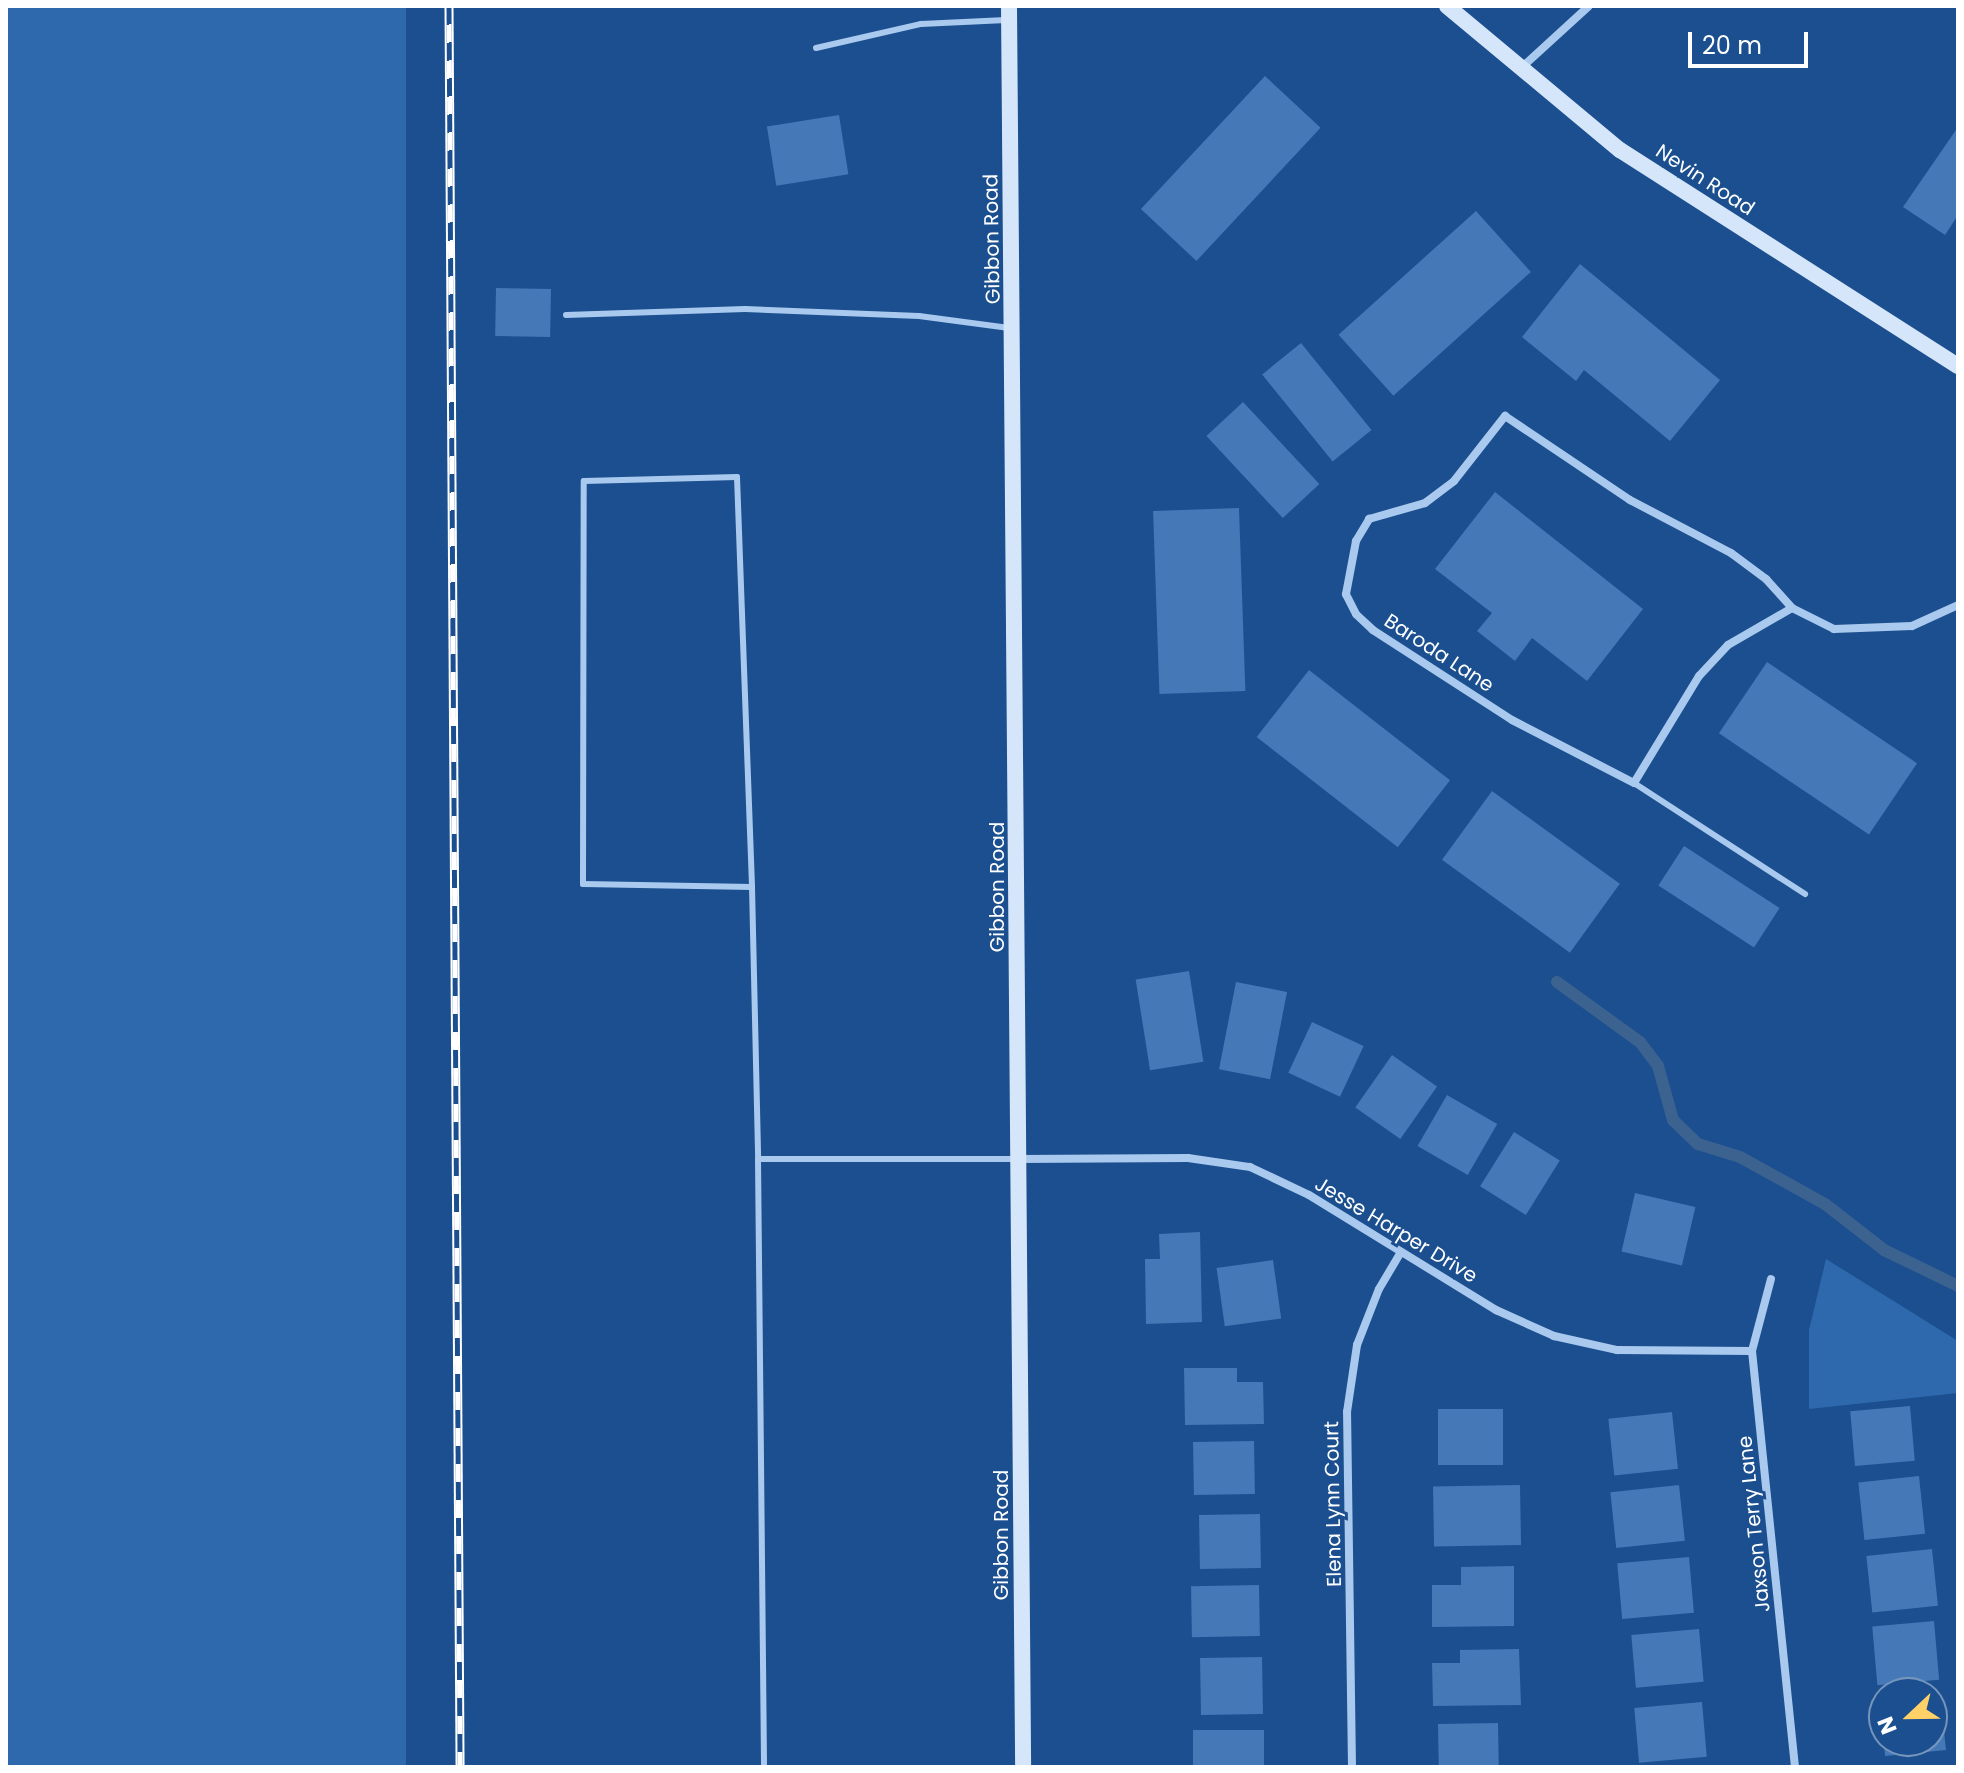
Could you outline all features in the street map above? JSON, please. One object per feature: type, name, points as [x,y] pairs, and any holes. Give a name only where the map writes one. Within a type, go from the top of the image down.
[{"type":"main road","name":"Nevin Road","points":[[1447,6],[1519,69],[1627,154],[1958,366]]},
{"type":"main road","name":"Gibbon Road","points":[[1009,13],[1023,1767]]},
{"type":"street","points":[[1519,69],[1589,6]]},
{"type":"street","name":"Baroda Lane","points":[[1634,783],[1512,720],[1356,614],[1346,594],[1349,564],[1369,519],[1425,503],[1454,481],[1505,416],[1630,500],[1731,553],[1766,579],[1792,608],[1834,629],[1873,631],[1912,626],[1958,605]]},
{"type":"street","points":[[1634,783],[1699,676],[1728,645],[1792,608]]},
{"type":"street","name":"Jesse Harper Drive","points":[[1019,1159],[1188,1158],[1250,1167],[1309,1195],[1496,1310],[1554,1336],[1617,1350],[1752,1351]]},
{"type":"street","name":"Elena Lynn Court","points":[[1352,1767],[1347,1412],[1357,1345],[1379,1289],[1401,1252]]},
{"type":"street","name":"Jaxson Terry Lane","points":[[1771,1279],[1752,1351],[1795,1767]]},
{"type":"lane","points":[[816,48],[921,24],[1009,13]]},
{"type":"lane","points":[[566,315],[745,309],[919,316],[1013,329]]},
{"type":"lane","points":[[752,887],[583,884],[584,481],[737,477],[752,887],[758,1159],[764,1767]]},
{"type":"lane","points":[[1634,783],[1805,894]]},
{"type":"lane","points":[[758,1159],[1019,1159]]},
{"type":"shaded area","points":[[6,6],[406,6],[406,1767],[6,1767]]},
{"type":"shaded area","points":[[1826,1259],[1958,1341],[1958,1393],[1809,1409],[1809,1330]]},
{"type":"building","points":[[1265,76],[1321,128],[1196,261],[1141,209]]},
{"type":"building","points":[[839,115],[848,174],[776,186],[767,126]]},
{"type":"building","points":[[1958,127],[1958,215],[1945,235],[1903,207]]},
{"type":"building","points":[[1476,211],[1531,272],[1393,396],[1339,335]]},
{"type":"building","points":[[1580,264],[1720,380],[1670,441],[1584,370],[1576,381],[1522,337]]},
{"type":"building","points":[[496,288],[551,289],[550,337],[495,336]]},
{"type":"building","points":[[1301,343],[1371,430],[1333,462],[1262,374]]},
{"type":"building","points":[[1243,402],[1319,484],[1283,518],[1206,436]]},
{"type":"building","points":[[1495,492],[1643,609],[1587,681],[1532,638],[1515,661],[1477,631],[1492,613],[1435,569]]},
{"type":"building","points":[[1239,508],[1245,691],[1159,694],[1153,511]]},
{"type":"building","points":[[1767,662],[1917,763],[1869,835],[1719,733]]},
{"type":"building","points":[[1309,670],[1450,780],[1398,847],[1257,737]]},
{"type":"building","points":[[1492,791],[1620,884],[1570,953],[1442,860]]},
{"type":"building","points":[[1684,846],[1780,908],[1754,948],[1658,885]]},
{"type":"building","points":[[1189,971],[1203,1062],[1150,1070],[1136,979]]},
{"type":"building","points":[[1236,982],[1287,992],[1270,1079],[1219,1069]]},
{"type":"building","points":[[1312,1022],[1364,1046],[1340,1097],[1288,1073]]},
{"type":"building","points":[[1392,1055],[1437,1087],[1400,1139],[1355,1107]]},
{"type":"building","points":[[1447,1095],[1497,1124],[1468,1175],[1418,1146]]},
{"type":"building","points":[[1514,1132],[1560,1161],[1526,1215],[1480,1186]]},
{"type":"building","points":[[1635,1193],[1695,1207],[1682,1265],[1622,1251]]},
{"type":"building","points":[[1200,1232],[1202,1322],[1146,1324],[1145,1259],[1160,1259],[1159,1234]]},
{"type":"building","points":[[1273,1260],[1281,1318],[1225,1326],[1217,1268]]},
{"type":"building","points":[[1184,1368],[1237,1368],[1237,1382],[1263,1382],[1264,1424],[1185,1425]]},
{"type":"building","points":[[1910,1406],[1915,1461],[1855,1466],[1850,1411]]},
{"type":"building","points":[[1438,1409],[1503,1409],[1503,1465],[1438,1465]]},
{"type":"building","points":[[1672,1412],[1678,1469],[1614,1475],[1608,1419]]},
{"type":"building","points":[[1254,1441],[1255,1494],[1194,1495],[1193,1442]]},
{"type":"building","points":[[1919,1476],[1925,1534],[1864,1540],[1858,1482]]},
{"type":"building","points":[[1520,1485],[1521,1545],[1434,1547],[1433,1487]]},
{"type":"building","points":[[1679,1485],[1685,1541],[1616,1548],[1610,1492]]},
{"type":"building","points":[[1260,1514],[1261,1568],[1200,1569],[1199,1515]]},
{"type":"building","points":[[1932,1549],[1938,1606],[1872,1613],[1866,1556]]},
{"type":"building","points":[[1689,1557],[1694,1613],[1622,1619],[1617,1563]]},
{"type":"building","points":[[1514,1566],[1514,1626],[1432,1627],[1432,1585],[1461,1585],[1461,1567]]},
{"type":"building","points":[[1259,1585],[1260,1636],[1192,1637],[1191,1586]]},
{"type":"building","points":[[1934,1621],[1939,1677],[1877,1677],[1872,1626]]},
{"type":"building","points":[[1699,1629],[1704,1682],[1636,1688],[1631,1635]]},
{"type":"building","points":[[1519,1649],[1521,1705],[1433,1706],[1432,1663],[1460,1663],[1460,1650]]},
{"type":"building","points":[[1262,1657],[1263,1714],[1201,1715],[1200,1658]]},
{"type":"building","points":[[1702,1702],[1707,1757],[1639,1763],[1634,1708]]},
{"type":"building","points":[[1498,1723],[1499,1767],[1439,1767],[1438,1724]]},
{"type":"building","points":[[1193,1730],[1264,1730],[1264,1767],[1193,1767]]},
{"type":"waterway","points":[[1557,982],[1640,1042],[1658,1066],[1673,1120],[1698,1144],[1740,1157],[1825,1204],[1884,1250],[1958,1286]]},
{"type":"railway","points":[[449,6],[460,1767]]}]
